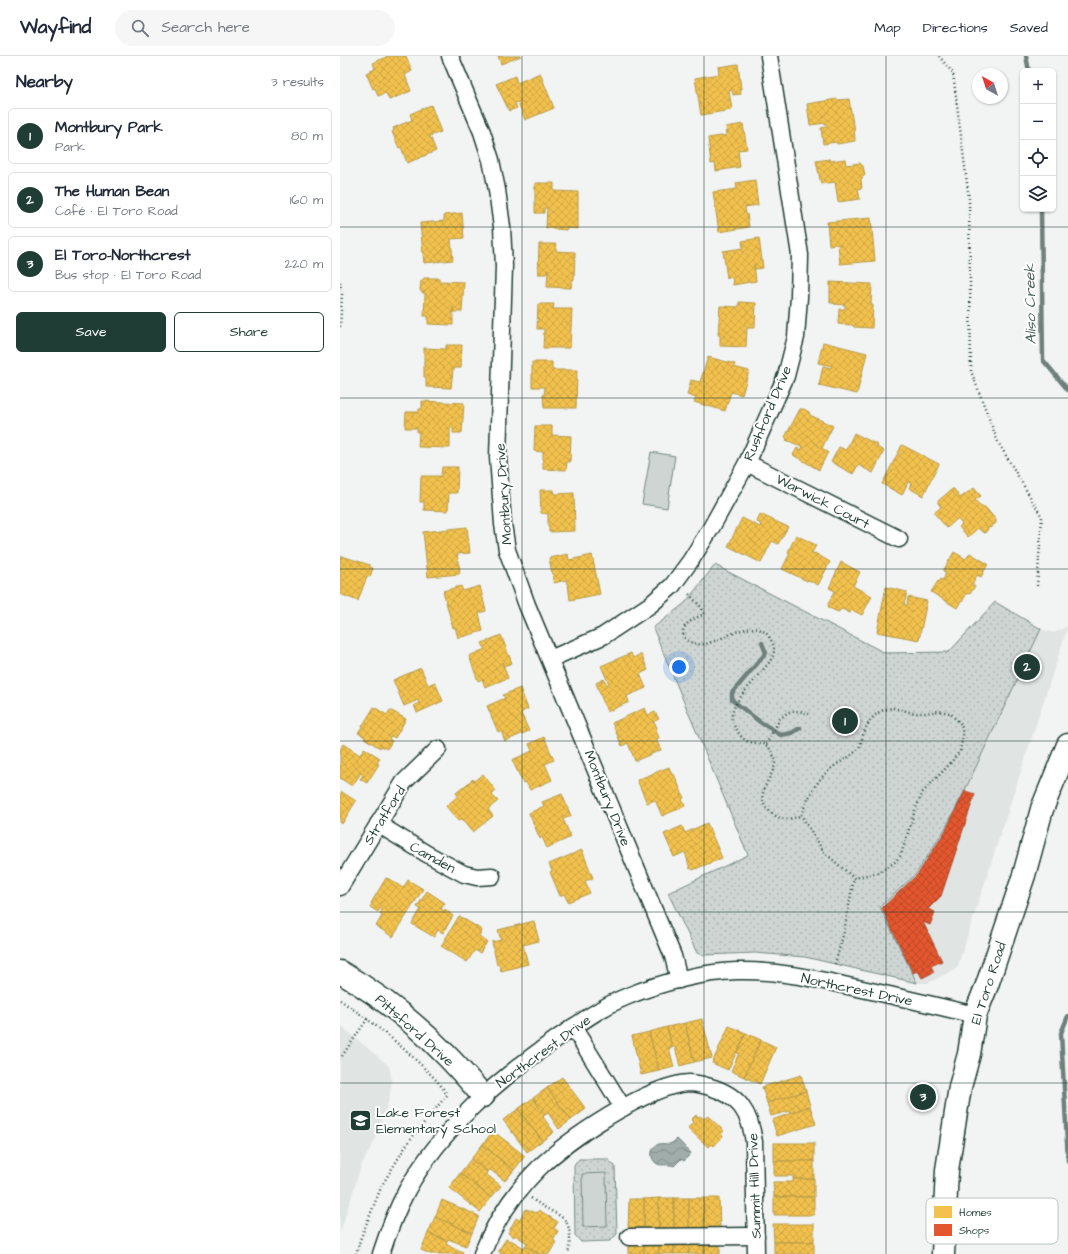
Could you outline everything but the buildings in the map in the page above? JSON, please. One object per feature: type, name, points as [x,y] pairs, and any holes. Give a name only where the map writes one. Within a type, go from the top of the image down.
[{"type":"main road","name":"El Toro Road","points":[[946,1198],[947,1170],[960,1087],[969,1054],[976,1015],[1024,876],[1042,809],[1068,745]]},
{"type":"main road","name":"Pittsford Drive","points":[[340,972],[375,994],[409,1021],[445,1054],[483,1096]]},
{"type":"main road","name":"El Toro Road","points":[[943,1244],[943,1254]]},
{"type":"street","name":"Montbury Drive","points":[[450,56],[482,132],[492,160],[502,227],[504,266],[498,457],[503,524],[507,550],[527,605],[673,956],[679,980]]},
{"type":"street","name":"Rushford Drive","points":[[550,659],[602,636],[650,605],[672,586],[691,560],[711,528],[747,463],[786,376],[796,337],[800,255],[769,56]]},
{"type":"street","name":"Warwick Court","points":[[747,463],[899,539]]},
{"type":"street","name":"Stratford","points":[[340,887],[404,782],[438,749]]},
{"type":"street","name":"Camden","points":[[378,824],[427,854],[464,874],[477,877],[492,876]]},
{"type":"street","name":"Northcrest Drive","points":[[381,1254],[392,1221],[407,1190],[452,1127],[483,1096],[537,1052],[589,1016],[627,997],[679,980],[736,971],[769,972],[828,981],[976,1015]]},
{"type":"street","points":[[573,1027],[623,1108]]},
{"type":"street","name":"Summit Hill Drive","points":[[482,1254],[505,1208],[520,1189],[552,1156],[569,1142],[623,1108],[663,1090],[689,1083],[700,1084],[722,1090],[737,1101],[748,1119],[754,1142],[756,1254]]},
{"type":"street","points":[[629,1236],[756,1236]]},
{"type":"path","points":[[939,56],[953,73],[969,199],[971,371],[998,442],[1042,517],[1037,586]]},
{"type":"path","points":[[340,282],[342,294],[340,328]]},
{"type":"path","points":[[689,594],[702,608],[704,614],[688,623],[684,628],[683,633],[686,640],[693,644],[704,644],[737,631],[752,628],[762,630],[770,638],[774,646],[773,656],[737,703],[732,713],[732,719],[740,735],[747,741],[766,744],[769,747],[775,760],[774,768],[764,788],[763,796],[769,812],[779,819],[792,819],[801,815],[816,784],[832,768],[859,748],[865,730],[873,716],[883,709],[893,708],[914,713],[939,711],[950,713],[961,724],[963,735],[960,751],[949,765],[923,792],[915,810],[901,855],[894,863],[879,872],[854,878]]},
{"type":"path","points":[[766,744],[780,719],[788,712],[799,711],[809,714]]},
{"type":"path","points":[[801,815],[824,852],[854,878]]},
{"type":"path","points":[[835,964],[844,932],[854,878]]},
{"type":"path","points":[[340,1000],[368,1018],[400,1045],[441,1084],[447,1095],[409,1141],[382,1185],[356,1254]]},
{"type":"path","points":[[342,1056],[368,1018]]},
{"type":"path","points":[[520,1189],[539,1204],[561,1216],[568,1226],[570,1241],[568,1254]]},
{"type":"shaded area","points":[[651,452],[675,456],[667,508],[642,504]]},
{"type":"shaded area","points":[[715,565],[885,653],[949,652],[995,602],[1041,629],[945,829],[916,874],[880,907],[917,983],[805,957],[755,953],[703,955],[697,953],[668,893],[748,855],[653,628],[685,603]]},
{"type":"shaded area","points":[[1068,626],[957,968],[928,983],[917,983],[880,907],[916,874],[1041,629],[1054,633]]},
{"type":"shaded area","name":"Lake Forest Elementary School","points":[[340,1025],[389,1066],[392,1081],[389,1099],[375,1140],[361,1166],[340,1233]]},
{"type":"shaded area","points":[[579,1159],[607,1159],[615,1166],[617,1234],[610,1241],[581,1242],[575,1235],[574,1166]]},
{"type":"shaded area","points":[[606,1173],[607,1226],[583,1227],[582,1174]]},
{"type":"water","points":[[677,1139],[691,1153],[684,1161],[681,1159],[674,1166],[660,1165],[656,1163],[652,1158],[654,1147],[659,1144],[669,1144]]},
{"type":"waterway","name":"Aliso Creek","points":[[1026,56],[1028,68]]},
{"type":"waterway","name":"Aliso Creek","points":[[1041,212],[1043,360],[1068,390]]},
{"type":"waterway","points":[[762,643],[766,653],[732,693],[732,700],[760,722],[781,735],[792,733],[800,728]]},
{"type":"waterway","name":"Aliso Creek","points":[[1068,1016],[1061,1033],[1068,1161]]},
{"type":"place","name":"The Human Bean","points":[[1027,667]]},
{"type":"place","name":"Montbury Park","points":[[845,721]]},
{"type":"place","name":"El Toro-Northcrest","points":[[923,1097]]},
{"type":"place","name":"Lake Forest Elementary School","points":[[361,1120]]}]
